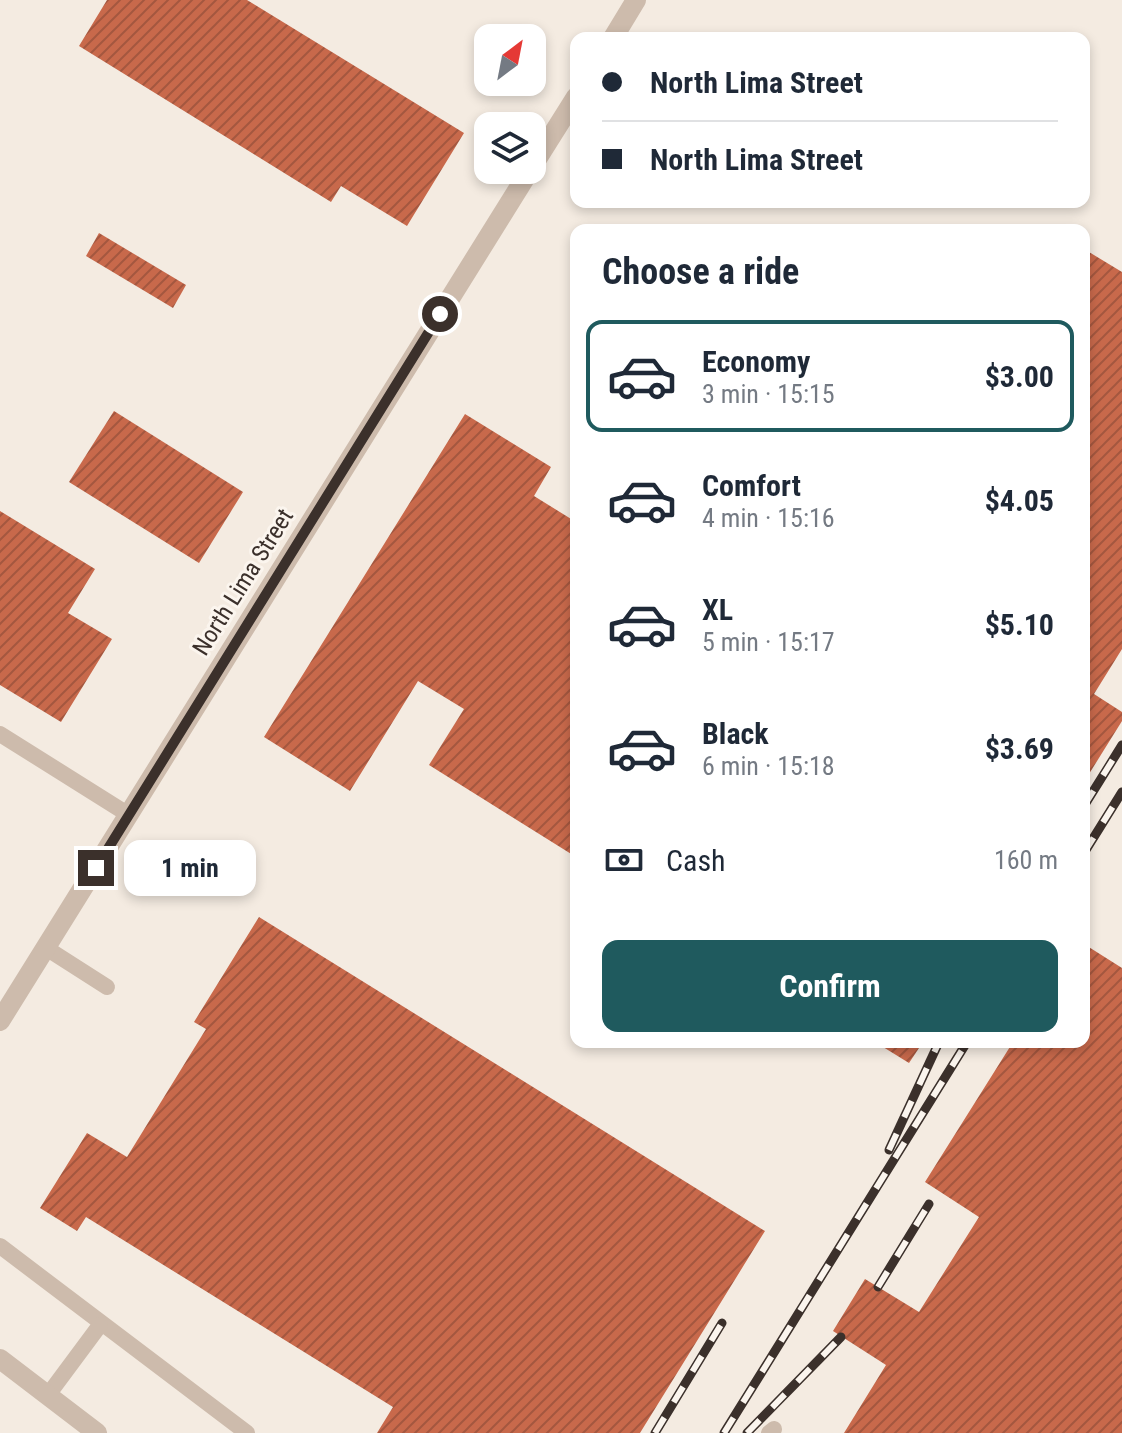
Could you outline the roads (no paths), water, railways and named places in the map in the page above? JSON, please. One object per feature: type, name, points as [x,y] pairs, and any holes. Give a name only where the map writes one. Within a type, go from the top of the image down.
[{"type":"street","points":[[617,32],[636,0]]},
{"type":"street","name":"North Lima Street","points":[[546,145],[570,107]]},
{"type":"street","name":"North Lima Street","points":[[0,1021],[522,184]]},
{"type":"street","points":[[0,1359],[97,1433]]},
{"type":"lane","points":[[0,734],[129,815]]},
{"type":"lane","points":[[46,948],[107,987]]},
{"type":"lane","points":[[0,1246],[100,1325],[247,1433]]},
{"type":"lane","points":[[48,1395],[100,1325]]},
{"type":"railway","points":[[1090,796],[1122,745]]},
{"type":"railway","points":[[1090,843],[1122,792]]},
{"type":"railway","points":[[889,1150],[936,1048]]},
{"type":"railway","points":[[724,1433],[963,1048]]},
{"type":"railway","points":[[878,1287],[929,1204]]},
{"type":"railway","points":[[655,1433],[722,1323]]},
{"type":"railway","points":[[747,1433],[841,1337]]}]
